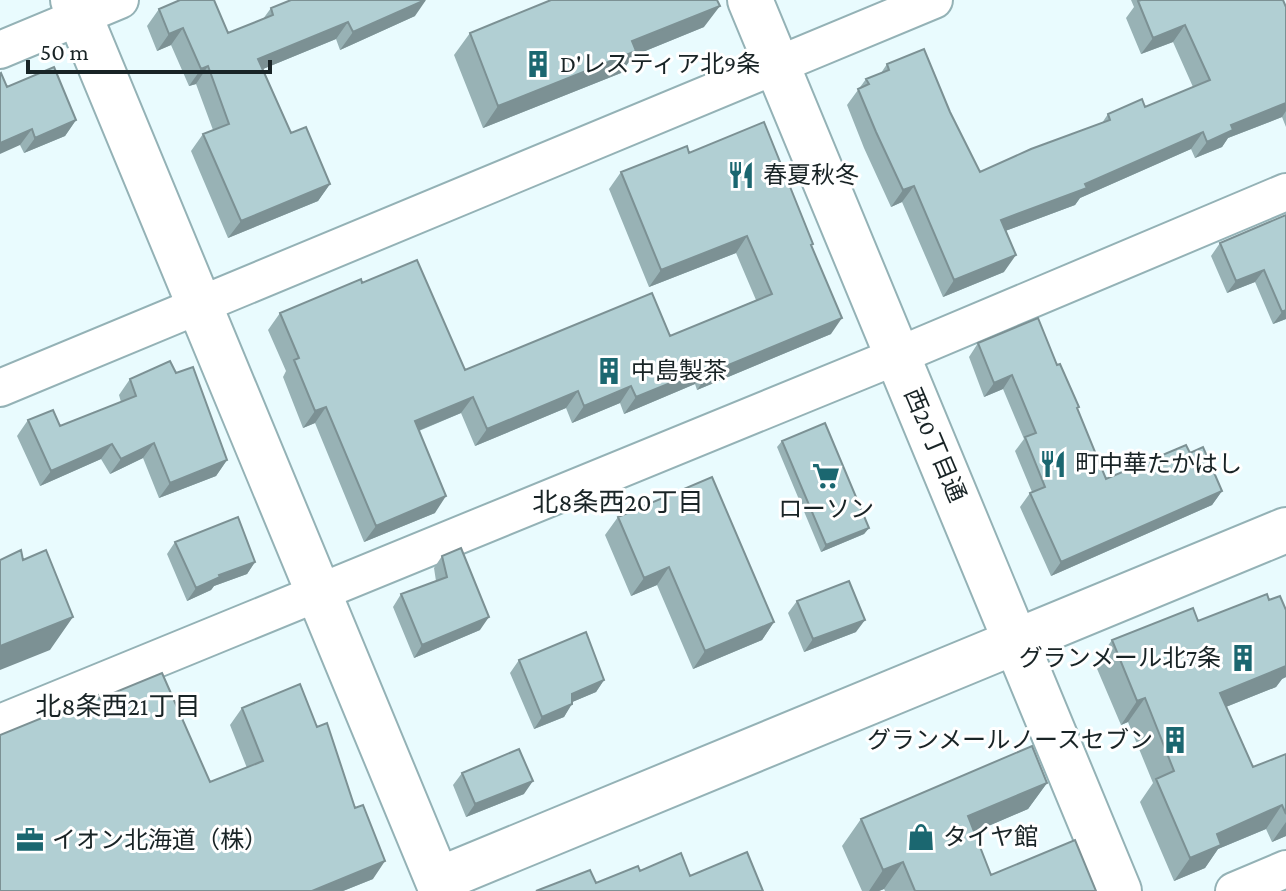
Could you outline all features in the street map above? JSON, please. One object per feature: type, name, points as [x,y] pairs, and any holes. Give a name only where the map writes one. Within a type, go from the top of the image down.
[{"type":"street","points":[[0,50],[76,8],[120,0]]},
{"type":"street","name":"西20丁目通","points":[[750,0],[1119,891]]},
{"type":"street","points":[[0,388],[934,0]]},
{"type":"street","points":[[76,8],[440,886],[1286,530]]},
{"type":"street","points":[[0,723],[897,356],[1286,192]]},
{"type":"street","points":[[1234,891],[1286,869]]},
{"type":"building","points":[[180,0],[214,0],[228,33],[273,15],[271,8],[291,0],[425,0],[353,32],[348,22],[258,59],[291,133],[306,127],[330,184],[241,221],[203,134],[229,124],[208,66],[201,69],[183,28],[169,34],[159,9]]},
{"type":"building","name":"D'レスティア北9条","points":[[551,0],[717,0],[720,6],[632,41],[636,51],[498,106],[470,33]]},
{"type":"building","points":[[1283,0],[1286,7],[1286,103],[1231,125],[1233,130],[1207,142],[1203,132],[1085,184],[1087,188],[1001,220],[1016,255],[954,280],[914,186],[903,190],[858,89],[869,84],[866,79],[889,70],[887,64],[924,49],[950,112],[980,172],[1031,149],[1110,120],[1108,114],[1142,99],[1145,107],[1210,80],[1185,25],[1153,38],[1138,1]]},
{"type":"building","points":[[54,67],[76,120],[35,138],[32,129],[0,143],[0,74],[7,87]]},
{"type":"building","points":[[764,122],[842,318],[709,373],[707,368],[636,397],[631,386],[584,406],[578,391],[487,429],[473,397],[415,421],[446,496],[376,526],[326,407],[315,411],[294,360],[299,358],[280,313],[361,279],[362,283],[417,260],[465,370],[652,293],[670,336],[772,294],[747,236],[661,270],[621,172],[687,146],[689,153]]},
{"type":"building","points":[[1286,215],[1286,310],[1282,312],[1264,270],[1236,281],[1220,243]]},
{"type":"building","points":[[1038,318],[1057,365],[1060,364],[1079,407],[1106,479],[1186,445],[1190,453],[1203,447],[1222,491],[1061,562],[1030,493],[1045,487],[1025,437],[1036,433],[1012,375],[994,383],[978,343]]},
{"type":"building","points":[[170,361],[176,373],[193,367],[227,460],[170,483],[154,443],[121,459],[112,444],[51,471],[28,420],[53,410],[60,426],[136,396],[130,379]]},
{"type":"building","points":[[825,423],[869,528],[826,545],[782,441]]},
{"type":"building","points":[[712,477],[774,622],[705,651],[669,567],[644,578],[618,517]]},
{"type":"building","points":[[238,517],[255,562],[219,575],[196,588],[175,542]]},
{"type":"building","points":[[461,548],[489,617],[422,645],[401,594],[447,577],[442,556]]},
{"type":"building","points":[[21,550],[23,560],[46,550],[73,617],[0,646],[0,560]]},
{"type":"building","points":[[849,581],[865,620],[813,639],[797,601]]},
{"type":"building","points":[[1267,594],[1269,600],[1280,596],[1286,610],[1286,666],[1220,693],[1253,767],[1286,754],[1286,814],[1282,805],[1217,834],[1221,845],[1190,858],[1156,779],[1174,771],[1145,698],[1137,701],[1112,640],[1193,608],[1198,621]]},
{"type":"building","points":[[586,632],[604,680],[572,694],[572,704],[542,717],[519,660]]},
{"type":"building","points":[[162,673],[210,782],[263,761],[242,708],[300,684],[317,727],[327,723],[355,808],[363,805],[385,861],[312,891],[0,891],[0,735]]},
{"type":"building","points":[[1032,746],[1047,783],[968,816],[991,875],[1075,840],[1096,891],[915,891],[903,862],[883,870],[861,819]]},
{"type":"building","points":[[519,749],[533,781],[475,804],[462,773]]},
{"type":"building","points":[[747,852],[763,891],[536,891],[590,870],[596,883],[638,866],[640,871],[681,853],[690,876]]},
{"type":"place","name":"D'レスティア北9条","points":[[538,64]]},
{"type":"place","name":"春夏秋冬","points":[[741,175]]},
{"type":"place","name":"中島製茶","points":[[609,371]]},
{"type":"place","name":"町中華たかはし","points":[[1053,464]]},
{"type":"place","name":"ローソン","points":[[826,476]]},
{"type":"place","name":"グランメール北7条","points":[[1243,658]]},
{"type":"place","name":"グランメールノースセブン","points":[[1175,740]]},
{"type":"place","name":"タイヤ館","points":[[921,837]]},
{"type":"place","name":"イオン北海道（株）","points":[[30,840]]},
{"type":"district","name":"北8条西20丁目","points":[[618,502]]},
{"type":"district","name":"北8条西21丁目","points":[[118,706]]}]
